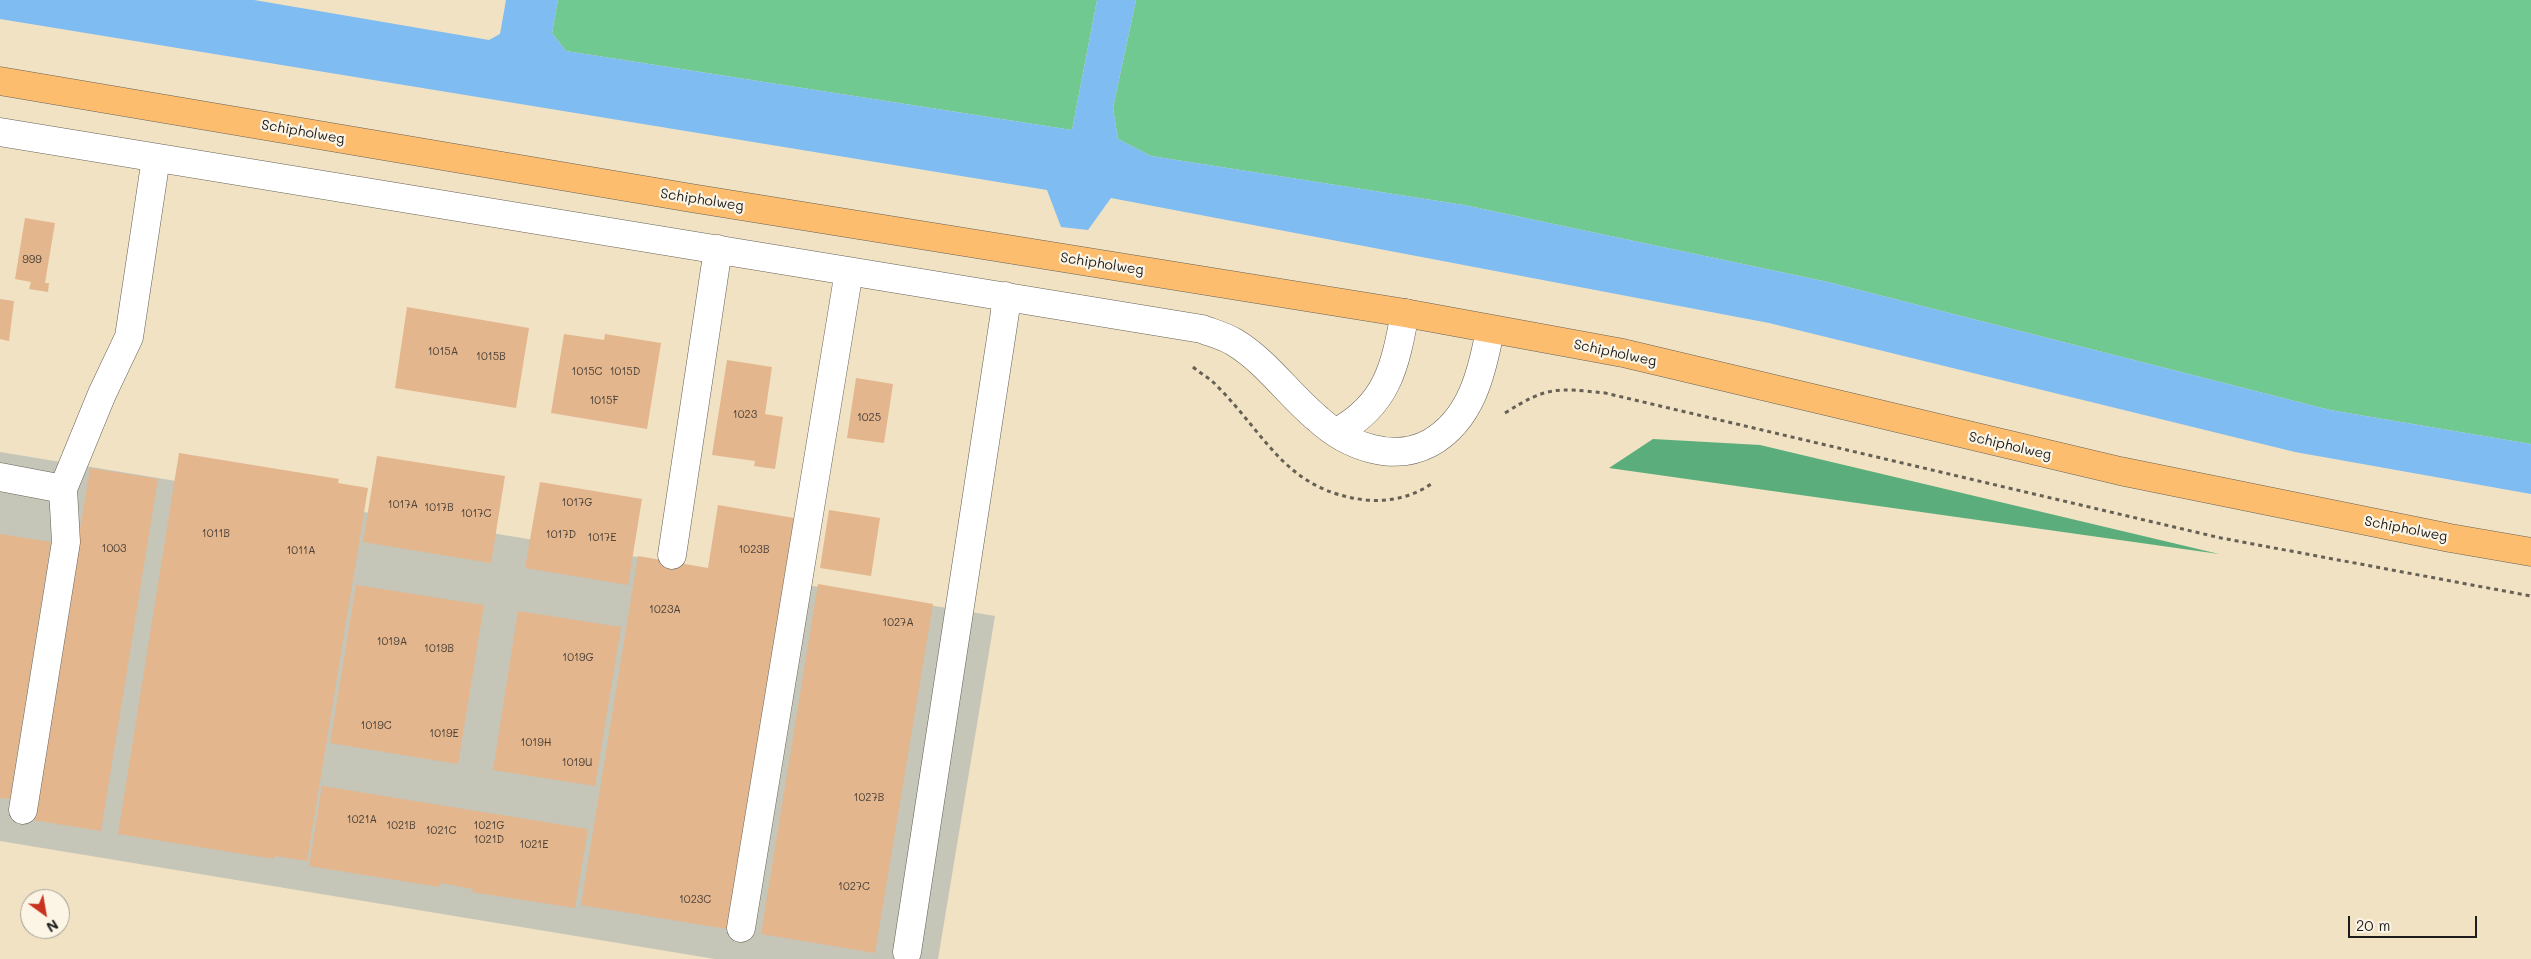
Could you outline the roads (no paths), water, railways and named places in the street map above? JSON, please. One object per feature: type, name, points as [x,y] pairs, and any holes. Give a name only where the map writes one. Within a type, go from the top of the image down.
[{"type":"main road","name":"Schipholweg","points":[[0,81],[671,195],[1095,262],[1623,353],[2120,471],[2450,538],[2531,552]]},
{"type":"street","points":[[0,132],[1202,329],[1234,342],[1283,383],[1318,420],[1366,448],[1387,452],[1420,448],[1442,436],[1460,418],[1472,396],[1483,368],[1490,330]]},
{"type":"street","points":[[23,810],[66,542],[63,489],[102,394],[129,337],[156,158]]},
{"type":"street","points":[[672,555],[718,249]]},
{"type":"street","points":[[741,928],[850,271]]},
{"type":"street","points":[[907,952],[1005,312],[1005,296]]},
{"type":"street","points":[[1337,432],[1366,413],[1383,390],[1397,358],[1405,314]]},
{"type":"street","points":[[0,477],[63,489]]},
{"type":"water","points":[[0,0],[254,0],[489,40],[500,34],[506,0],[558,0],[552,33],[566,51],[1072,130],[1097,0],[1136,0],[1113,108],[1118,139],[1151,156],[1464,205],[1828,282],[2330,410],[2531,444],[2531,494],[2295,452],[1769,323],[1111,198],[1088,230],[1061,227],[1047,190],[0,19]]}]
